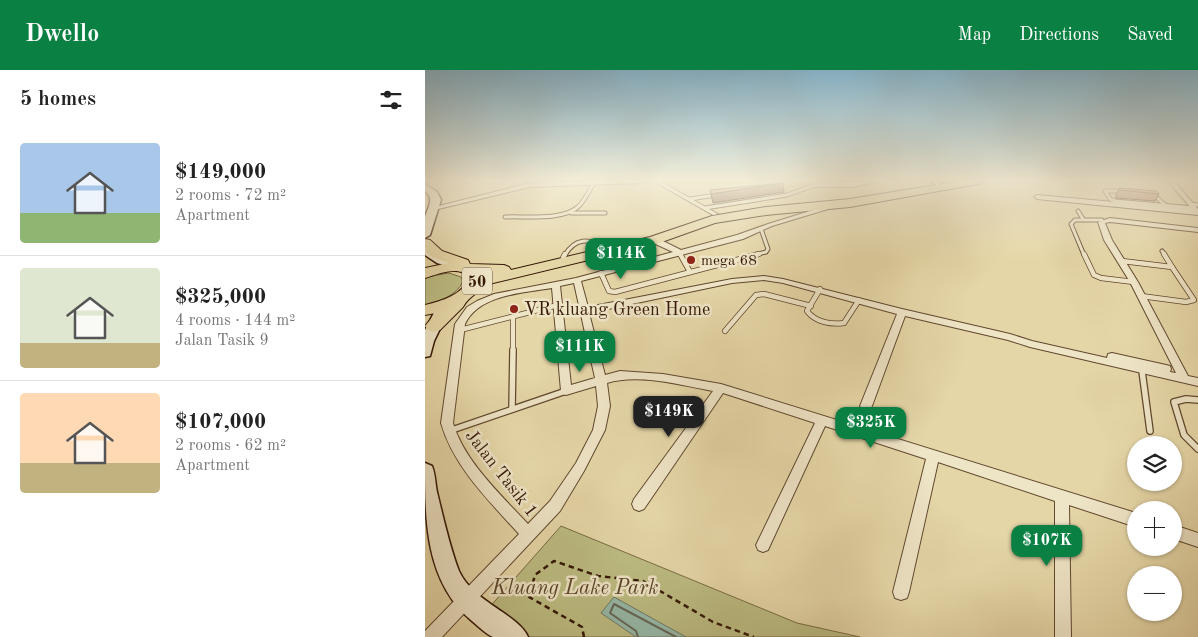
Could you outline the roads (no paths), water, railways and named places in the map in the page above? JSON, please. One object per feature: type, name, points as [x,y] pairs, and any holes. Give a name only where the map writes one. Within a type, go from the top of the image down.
[{"type":"highway","name":"50","points":[[425,310],[447,304],[488,280],[606,247],[710,211],[753,207]]},
{"type":"highway","points":[[425,243],[437,254],[464,263],[530,268],[654,240],[719,218],[802,207]]},
{"type":"highway","name":"50","points":[[425,273],[449,267],[504,270],[530,268]]},
{"type":"highway","name":"50","points":[[466,268],[477,276],[472,288]]},
{"type":"highway","points":[[428,337],[453,306],[480,288],[503,277]]},
{"type":"street","points":[[704,207],[710,211]]},
{"type":"street","name":"Jalan Tasik 1","points":[[528,534],[486,486],[456,447],[447,431],[460,330],[463,318],[468,312],[484,300],[577,280],[740,237],[826,207]]},
{"type":"street","points":[[1175,207],[1195,209]]},
{"type":"street","points":[[425,235],[425,228],[434,208]]},
{"type":"street","points":[[1183,376],[1122,260],[1104,233],[1102,220],[1198,230]]},
{"type":"street","points":[[654,240],[679,252]]},
{"type":"street","points":[[425,248],[430,255],[439,260],[466,268]]},
{"type":"street","points":[[584,311],[747,279],[783,281],[1142,371],[1198,376]]},
{"type":"street","points":[[431,637],[555,506],[589,451],[602,418],[604,401],[577,280]]},
{"type":"street","points":[[556,284],[567,390],[620,375],[643,375],[721,388],[1127,517]]},
{"type":"street","points":[[428,337],[447,304]]},
{"type":"street","points":[[865,406],[902,312]]},
{"type":"street","points":[[1010,337],[1033,339],[1183,376],[1198,382]]},
{"type":"street","points":[[639,504],[721,388]]},
{"type":"street","points":[[763,545],[822,420]]},
{"type":"street","points":[[901,592],[933,455]]},
{"type":"street","points":[[425,472],[427,494],[449,576],[464,600],[515,637]]},
{"type":"street","points":[[1062,497],[1063,637]]},
{"type":"street","points":[[1182,535],[1198,540]]},
{"type":"lane","points":[[568,214],[578,207]]},
{"type":"lane","points":[[710,211],[727,207]]},
{"type":"lane","points":[[1078,211],[1083,220]]},
{"type":"lane","points":[[505,217],[605,213]]},
{"type":"lane","points":[[1102,220],[1072,220],[1072,230],[1094,275],[1107,279],[1134,282]]},
{"type":"lane","points":[[601,273],[611,292],[691,272],[768,250],[761,229]]},
{"type":"lane","points":[[1141,296],[1186,302],[1194,300],[1162,251]]},
{"type":"lane","points":[[679,252],[691,272]]},
{"type":"lane","points":[[1122,260],[1172,267]]},
{"type":"lane","points":[[820,290],[807,312],[809,316],[839,324],[847,320],[859,300]]},
{"type":"lane","points":[[725,332],[755,295],[764,294],[811,306]]},
{"type":"lane","points":[[460,330],[558,305]]},
{"type":"lane","points":[[513,317],[513,409]]},
{"type":"lane","points":[[1142,371],[1150,430]]},
{"type":"lane","points":[[447,431],[567,390]]},
{"type":"lane","points":[[1198,400],[1186,399],[1174,402],[1184,436],[1191,445],[1198,449]]},
{"type":"water","points":[[614,597],[686,637],[636,637],[601,613]]},
{"type":"place","name":"mega 68","points":[[691,260]]},
{"type":"place","name":"VR kluang Green Home","points":[[514,309]]},
{"type":"park label","name":"Kluang Lake Park","points":[[575,587]]}]
